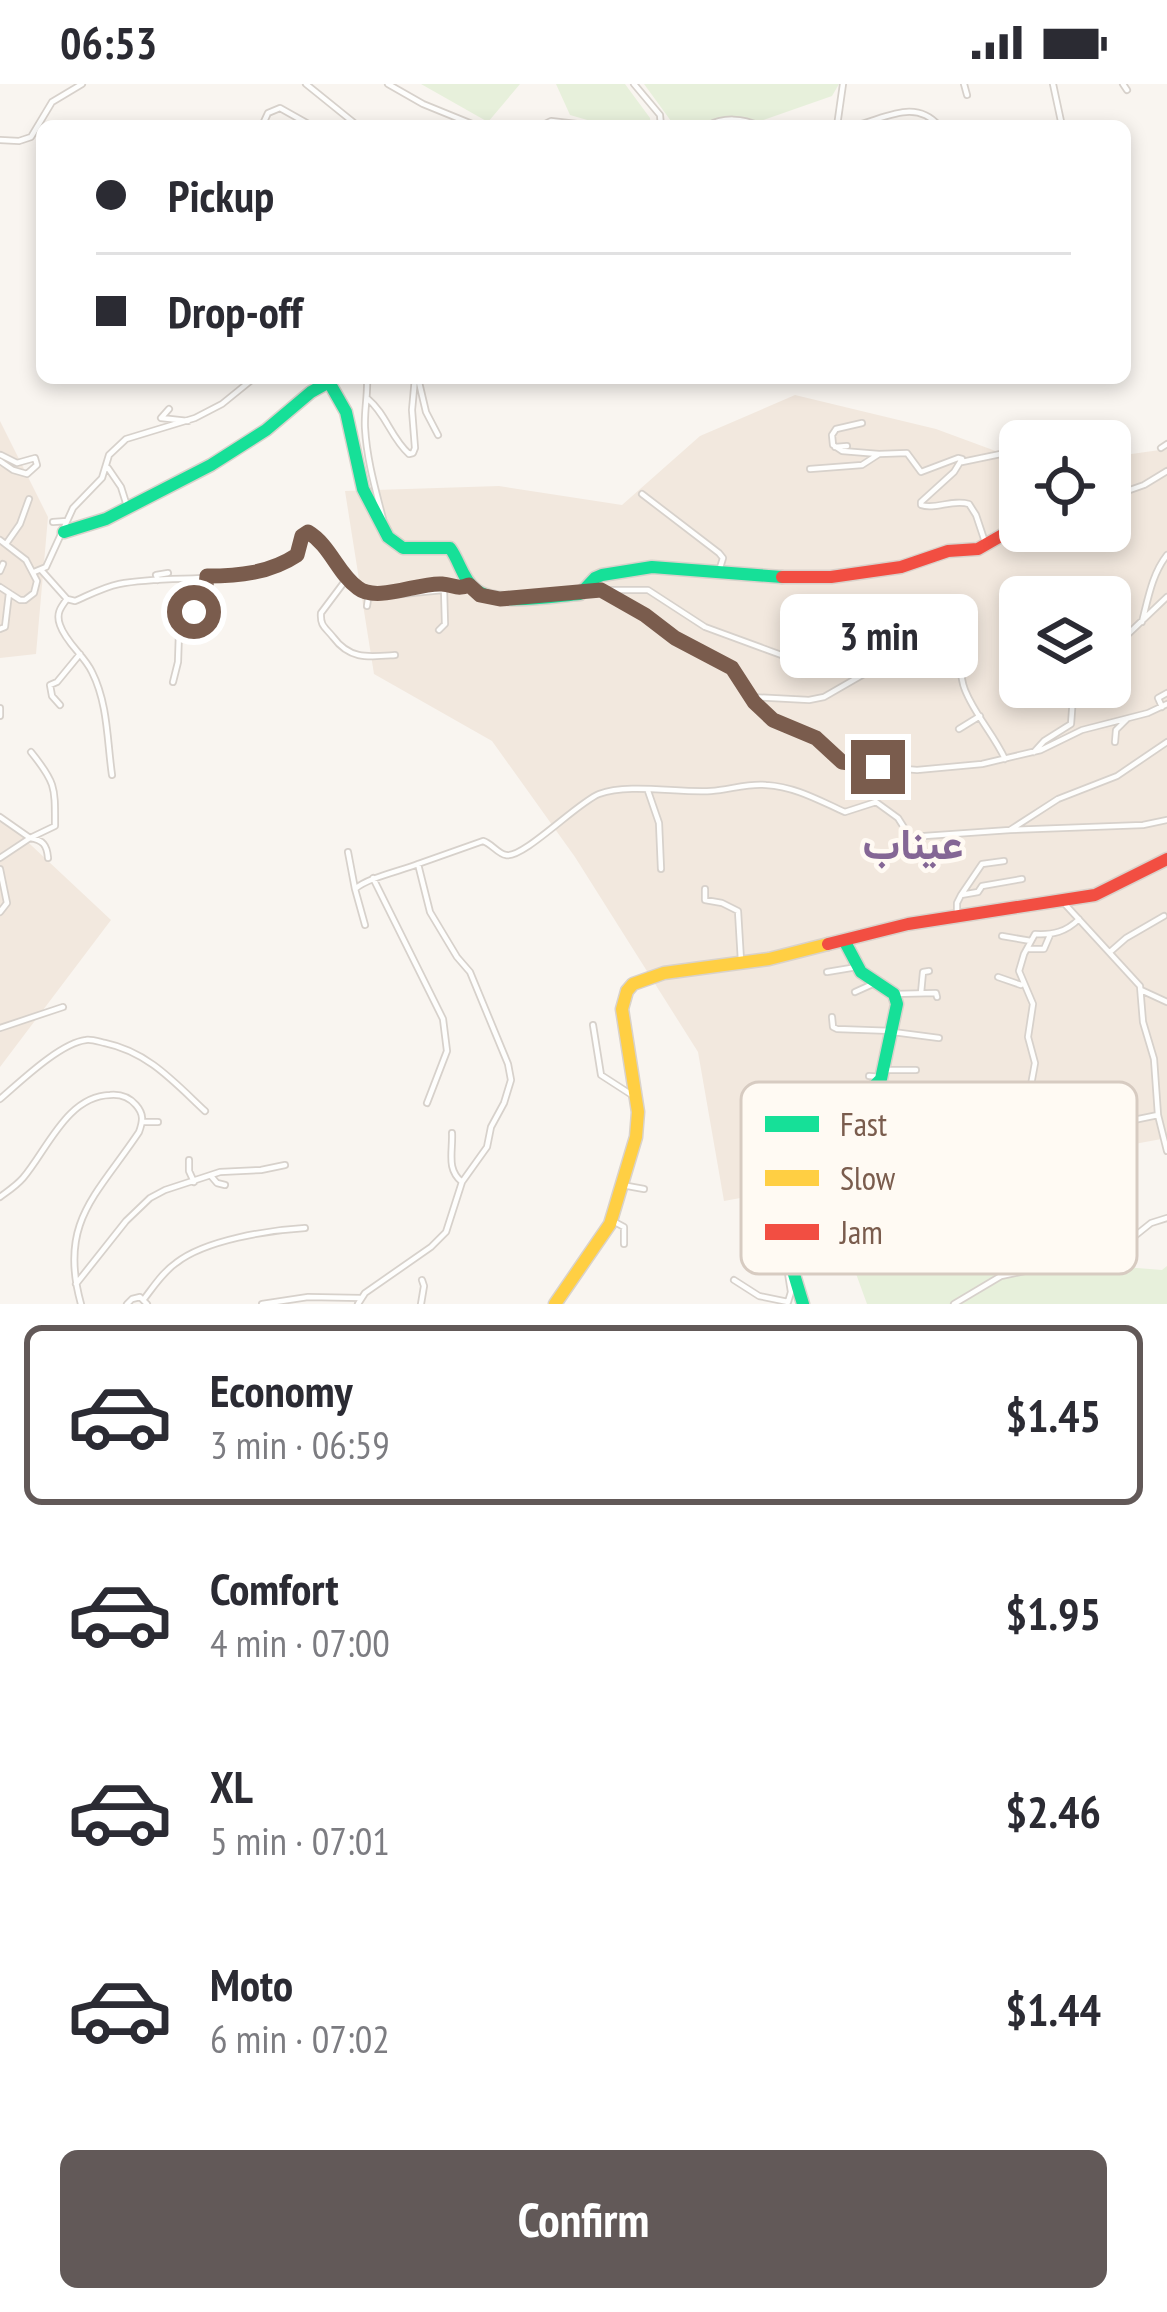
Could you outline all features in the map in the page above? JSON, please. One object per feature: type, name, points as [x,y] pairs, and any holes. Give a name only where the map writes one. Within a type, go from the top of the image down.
[{"type":"street","points":[[306,84],[351,120]]},
{"type":"street","points":[[388,84],[462,120]]},
{"type":"street","points":[[634,84],[660,120]]},
{"type":"street","points":[[838,120],[843,84]]},
{"type":"street","points":[[964,84],[967,95]]},
{"type":"street","points":[[1053,84],[1060,120]]},
{"type":"street","points":[[41,120],[52,102],[81,85]]},
{"type":"street","points":[[265,120],[280,108],[301,120]]},
{"type":"street","points":[[876,120],[913,110],[934,120]]},
{"type":"street","points":[[0,140],[19,141],[31,137],[36,129]]},
{"type":"street","points":[[0,587],[20,600],[30,598],[61,525],[102,478],[109,455],[126,440],[188,421],[222,404],[247,384]]},
{"type":"street","points":[[61,525],[101,522],[209,468],[324,384]]},
{"type":"street","points":[[332,384],[348,414],[357,471],[391,541],[402,548],[450,548],[469,585],[480,595],[500,599],[648,590],[698,623],[795,660],[844,657],[921,634],[953,633]]},
{"type":"street","points":[[367,384],[368,462],[386,532]]},
{"type":"street","points":[[368,399],[380,409],[409,454],[416,448],[412,410],[416,384]]},
{"type":"street","points":[[419,384],[438,435]]},
{"type":"street","points":[[169,409],[160,418],[188,421]]},
{"type":"street","points":[[835,447],[836,428],[862,423]]},
{"type":"street","points":[[835,447],[847,446]]},
{"type":"street","points":[[835,447],[854,453],[907,454],[922,472],[958,458],[962,461]]},
{"type":"street","points":[[809,469],[862,465],[879,454]]},
{"type":"street","points":[[986,545],[969,504],[921,505],[962,461],[999,454]]},
{"type":"street","points":[[0,458],[17,463],[35,458],[37,465],[27,474],[13,470],[0,458]]},
{"type":"street","points":[[106,465],[122,487],[127,506]]},
{"type":"street","points":[[1131,490],[1167,471]]},
{"type":"street","points":[[642,494],[719,553],[723,558],[719,571]]},
{"type":"street","points":[[29,499],[20,524],[3,542],[75,601],[119,584],[253,573],[297,555],[302,536],[308,532],[358,589],[369,593],[441,584],[446,588]]},
{"type":"street","points":[[580,594],[595,578],[624,570],[652,567],[831,577],[901,568],[948,550],[978,549],[999,538]]},
{"type":"street","points":[[1142,622],[1148,591],[1167,555]]},
{"type":"street","points":[[158,580],[156,575],[168,573]]},
{"type":"street","points":[[172,682],[179,632],[205,595],[207,576]]},
{"type":"street","points":[[348,577],[321,613],[322,627],[350,654],[395,655]]},
{"type":"street","points":[[367,606],[372,597],[469,585]]},
{"type":"street","points":[[439,630],[445,624],[446,588]]},
{"type":"street","points":[[601,590],[675,638],[728,664],[773,720],[820,741],[842,762],[923,770],[1005,759],[1164,706],[1158,699],[1167,693]]},
{"type":"street","points":[[0,629],[9,593]]},
{"type":"street","points":[[1131,632],[1167,597]]},
{"type":"street","points":[[67,599],[58,611],[58,622],[94,676],[103,700],[112,775]]},
{"type":"street","points":[[750,697],[824,697],[916,644],[953,633]]},
{"type":"street","points":[[953,633],[963,686],[1005,759]]},
{"type":"street","points":[[60,705],[50,685],[80,654]]},
{"type":"street","points":[[1034,752],[1071,724],[1072,708]]},
{"type":"street","points":[[959,728],[980,716]]},
{"type":"street","points":[[1115,742],[1116,730],[1127,719]]},
{"type":"street","points":[[1010,830],[1066,795],[1117,776],[1167,742]]},
{"type":"street","points":[[0,858],[55,826],[52,778],[31,752]]},
{"type":"street","points":[[355,889],[364,880],[396,874],[483,841],[512,855],[598,795],[619,790],[717,791],[768,785],[806,792],[845,812],[876,802],[898,818],[910,837],[1167,820]]},
{"type":"street","points":[[648,791],[659,823],[661,869]]},
{"type":"street","points":[[0,817],[42,842],[48,858]]},
{"type":"street","points":[[348,852],[364,925]]},
{"type":"street","points":[[555,1304],[611,1220],[636,1138],[635,1097],[622,1015],[633,984],[664,973],[742,963],[908,924],[1063,902],[1102,892],[1167,859]]},
{"type":"street","points":[[958,916],[957,903],[982,864],[1004,860]]},
{"type":"street","points":[[262,1304],[308,1297],[360,1301],[431,1247],[442,1236],[462,1182],[489,1142],[490,1126],[504,1103],[511,1072],[470,972],[430,911],[418,864]]},
{"type":"street","points":[[0,869],[7,903],[0,912]]},
{"type":"street","points":[[373,878],[443,1019],[447,1051],[427,1103]]},
{"type":"street","points":[[961,895],[1022,879]]},
{"type":"street","points":[[705,889],[705,900],[738,911],[742,963]]},
{"type":"street","points":[[1063,902],[1141,990],[1167,1151]]},
{"type":"street","points":[[1110,952],[1164,916]]},
{"type":"street","points":[[1033,1082],[1035,1064],[1028,1037],[1033,1009],[1019,971],[1035,934],[1050,935],[1079,919]]},
{"type":"street","points":[[1027,949],[1044,949],[1050,935]]},
{"type":"street","points":[[1002,936],[1031,941]]},
{"type":"street","points":[[845,941],[857,967],[875,983],[894,994],[936,993],[937,997]]},
{"type":"street","points":[[827,972],[857,967]]},
{"type":"street","points":[[921,993],[923,973],[929,971]]},
{"type":"street","points":[[998,977],[1026,988]]},
{"type":"street","points":[[855,992],[875,983]]},
{"type":"street","points":[[1141,990],[1167,1002]]},
{"type":"street","points":[[877,1082],[893,1031],[894,994]]},
{"type":"street","points":[[0,1028],[63,1007]]},
{"type":"street","points":[[21,1020],[25,1010]]},
{"type":"street","points":[[832,1016],[837,1029],[939,1037]]},
{"type":"street","points":[[593,1024],[601,1075],[635,1097]]},
{"type":"street","points":[[0,1099],[60,1052],[84,1040],[138,1053],[205,1112]]},
{"type":"street","points":[[878,1074],[916,1070]]},
{"type":"street","points":[[0,1196],[19,1183],[66,1120],[88,1100],[124,1096],[135,1103],[141,1112],[139,1132],[82,1219],[72,1257],[81,1304]]},
{"type":"street","points":[[1137,1119],[1158,1115]]},
{"type":"street","points":[[142,1122],[158,1122]]},
{"type":"street","points":[[452,1133],[450,1163],[462,1182]]},
{"type":"street","points":[[189,1160],[194,1182]]},
{"type":"street","points":[[76,1284],[150,1198],[220,1172],[285,1165]]},
{"type":"street","points":[[211,1176],[225,1185]]},
{"type":"street","points":[[622,1185],[644,1189]]},
{"type":"street","points":[[1137,1234],[1167,1218]]},
{"type":"street","points":[[611,1220],[624,1227],[624,1244]]},
{"type":"street","points":[[127,1304],[136,1297],[146,1301],[165,1272],[183,1258],[233,1239],[305,1228]]},
{"type":"street","points":[[734,1280],[759,1297],[788,1301],[789,1274]]},
{"type":"street","points":[[793,1274],[803,1304]]},
{"type":"street","points":[[960,1303],[1010,1274]]},
{"type":"street","points":[[421,1304],[422,1280]]},
{"type":"street","points":[[337,1298],[346,1304]]},
{"type":"shaded area","points":[[795,395],[936,429],[999,452],[999,552],[1131,552],[1131,454],[1167,449],[1167,1138],[1137,1144],[1137,1082],[741,1082],[741,1198],[724,1201],[698,1052],[575,857],[492,741],[374,674],[345,491],[499,486],[622,505],[700,436]]},
{"type":"shaded area","points":[[0,421],[48,517],[36,654],[0,658]]},
{"type":"shaded area","points":[[0,816],[111,920],[0,1067]]},
{"type":"green space","points":[[421,84],[520,84],[490,120]]},
{"type":"green space","points":[[556,84],[625,84],[650,120],[587,120],[570,115]]},
{"type":"green space","points":[[644,84],[839,84],[832,96],[764,120],[670,120]]},
{"type":"green space","points":[[1167,1266],[1167,1304],[867,1304],[856,1274],[1137,1274],[1137,1268],[1162,1270]]},
{"type":"traffic: fast","points":[[64,532],[106,519],[211,465],[325,384]]},
{"type":"traffic: fast","points":[[330,384],[346,412],[363,489],[388,537],[403,548],[450,548],[467,580],[484,594],[525,599],[580,594],[602,575],[652,567],[782,577]]},
{"type":"traffic: fast","points":[[845,942],[861,972],[894,994],[897,1004],[878,1082]]},
{"type":"traffic: fast","points":[[794,1274],[803,1304]]},
{"type":"traffic: slow","points":[[555,1304],[610,1224],[636,1137],[638,1112],[622,1009],[627,991],[633,984],[664,973],[769,959],[828,944]]},
{"type":"traffic: jam","points":[[782,577],[831,577],[901,567],[948,551],[978,549],[999,537]]},
{"type":"traffic: jam","points":[[828,944],[908,924],[1095,895],[1167,859]]},
{"type":"district","name":"عيناب","points":[[913,843]]},
{"type":"route","points":[[194,612],[205,595],[207,576],[253,573],[284,563],[297,555],[302,536],[308,532],[354,585],[369,593],[441,584],[469,585],[480,595],[500,599],[601,590],[732,668],[754,702],[773,720],[816,738],[836,760],[878,767]]}]
